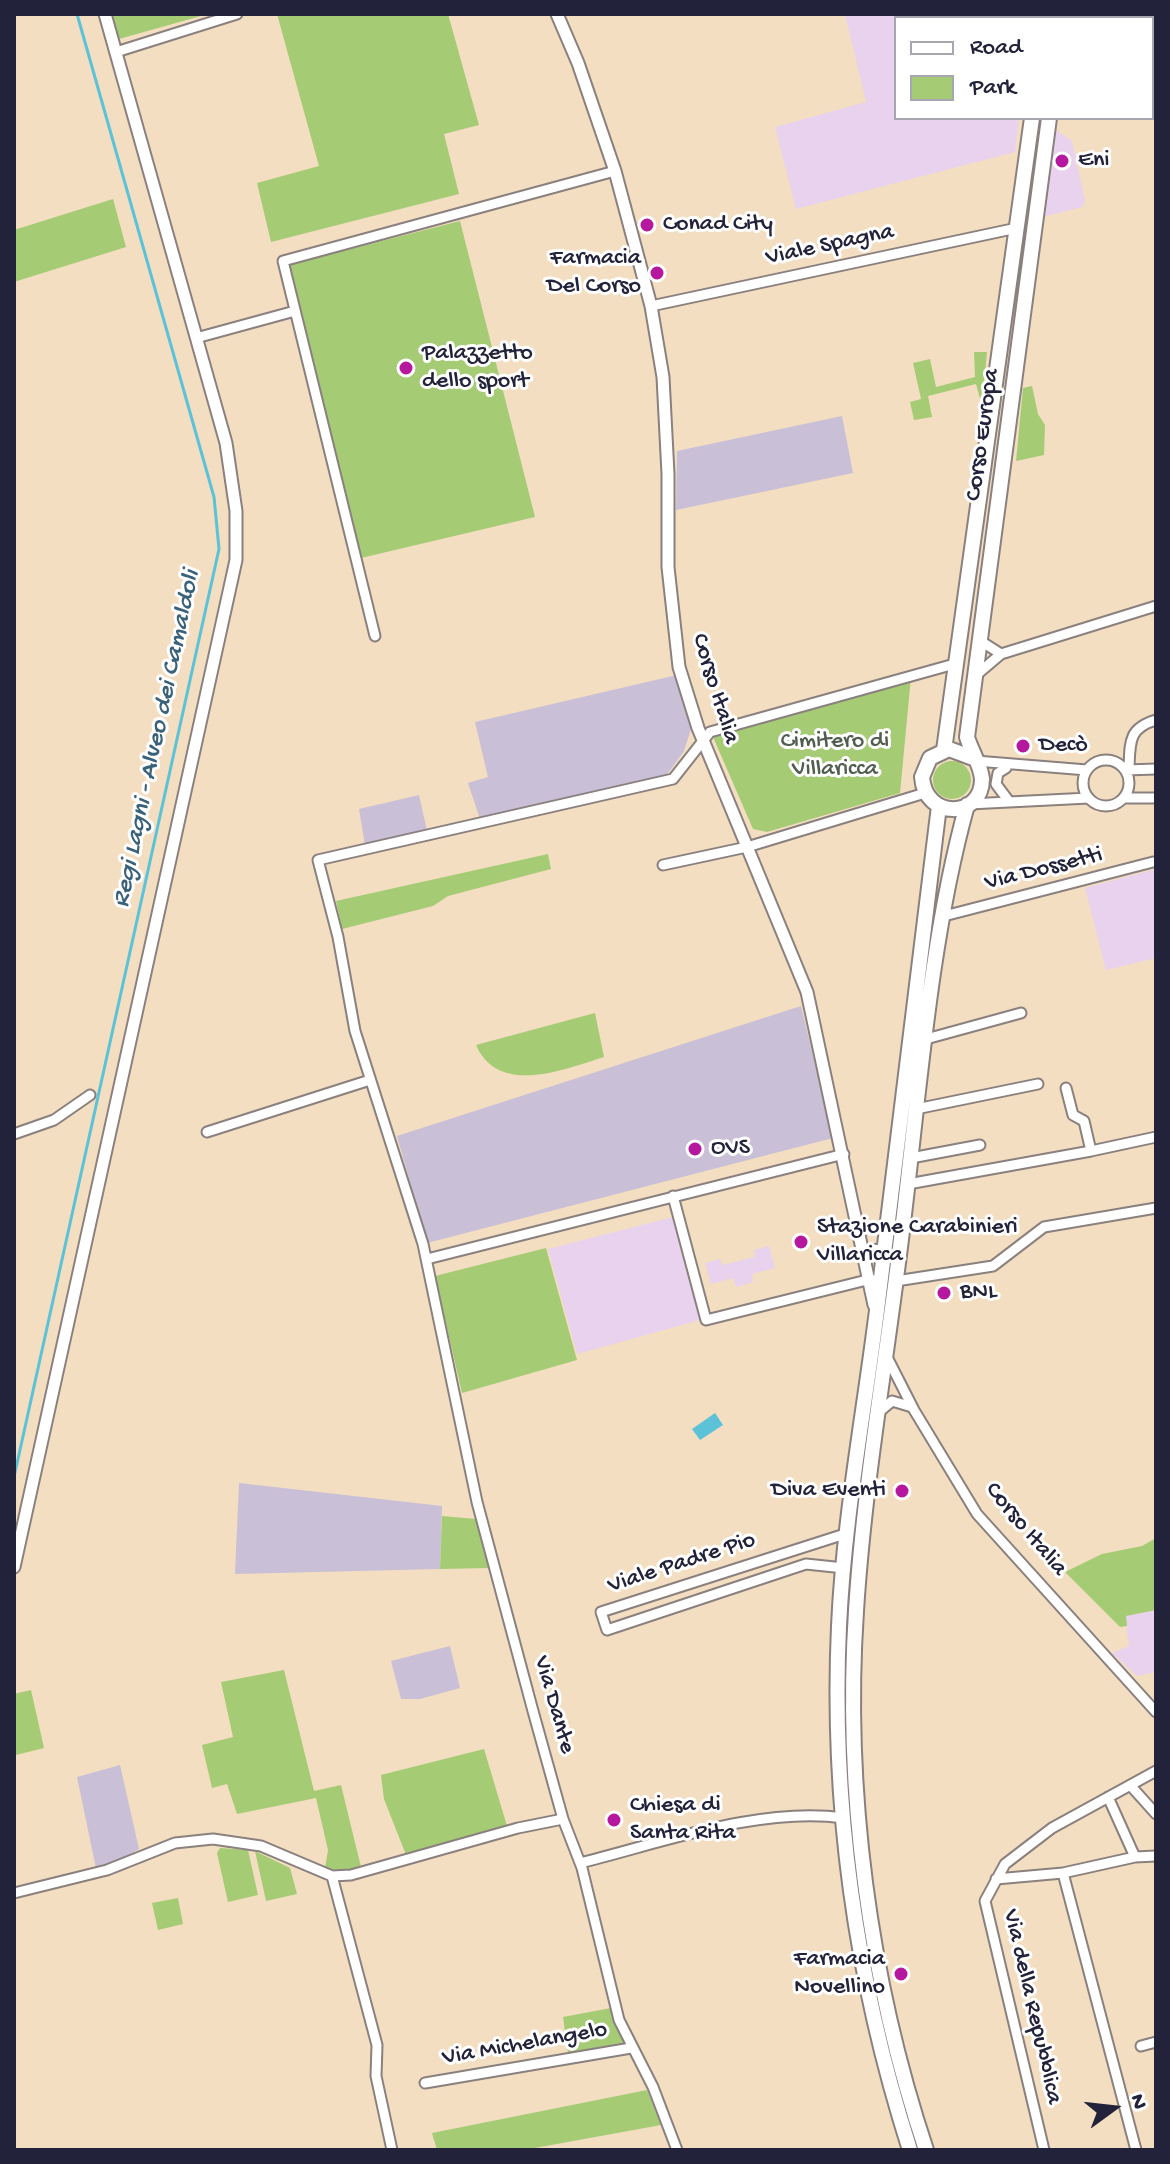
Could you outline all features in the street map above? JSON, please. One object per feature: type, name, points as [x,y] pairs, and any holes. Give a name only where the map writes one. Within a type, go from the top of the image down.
[{"type":"main road","name":"Corso Europa","points":[[944,750],[1032,120]]},
{"type":"main road","name":"Corso Europa","points":[[974,760],[967,737],[1049,120]]},
{"type":"main road","points":[[926,2150],[893,2036],[873,1935],[855,1750],[856,1613],[916,1109],[952,854],[968,805],[981,787],[981,771],[974,760],[960,750],[944,750],[934,755],[924,767],[925,793],[939,806],[956,809],[968,805]]},
{"type":"main road","points":[[910,2150],[880,2050],[864,1973],[844,1818],[838,1678],[848,1533],[939,806]]},
{"type":"main road","points":[[875,1327],[881,1340],[891,1331]]},
{"type":"main road","points":[[875,1327],[887,1357]]},
{"type":"street","points":[[14,1567],[236,560],[236,511],[226,443],[105,14]]},
{"type":"street","points":[[116,52],[237,14]]},
{"type":"street","name":"Corso Italia","points":[[557,14],[578,63],[615,171],[651,306],[666,421],[670,607],[679,667],[703,738],[807,992],[871,1279],[875,1327]]},
{"type":"street","points":[[375,636],[283,261],[615,171]]},
{"type":"street","name":"Viale Spagna","points":[[651,306],[1017,228]]},
{"type":"street","points":[[196,338],[295,311]]},
{"type":"street","points":[[974,678],[1001,654],[1156,606]]},
{"type":"street","points":[[979,640],[1001,654]]},
{"type":"street","points":[[703,738],[725,727],[958,663]]},
{"type":"street","points":[[1124,798],[1129,787],[1131,734],[1137,727],[1156,720]]},
{"type":"street","name":"Via Dante","points":[[677,2150],[653,2087],[619,2020],[580,1863],[563,1819],[477,1502],[427,1259],[355,1031],[338,937],[318,860],[673,779],[703,738]]},
{"type":"street","points":[[974,760],[1009,766],[1087,770]]},
{"type":"street","points":[[1089,798],[1084,781],[1087,770],[1097,762],[1110,760],[1128,770],[1156,769]]},
{"type":"street","points":[[1008,800],[997,789],[996,778],[1009,766]]},
{"type":"street","points":[[663,865],[747,847],[925,793]]},
{"type":"street","points":[[968,805],[1008,800],[1089,798],[1107,806],[1124,798],[1156,798]]},
{"type":"street","name":"Via Dossetti","points":[[944,916],[1153,862]]},
{"type":"street","points":[[926,1039],[1021,1013]]},
{"type":"street","points":[[207,1132],[370,1080]]},
{"type":"street","points":[[916,1109],[1038,1084]]},
{"type":"street","points":[[1066,1088],[1073,1115],[1084,1121],[1091,1151]]},
{"type":"street","points":[[14,1134],[54,1120],[90,1095]]},
{"type":"street","points":[[908,1184],[1156,1137]]},
{"type":"street","points":[[911,1158],[980,1145]]},
{"type":"street","points":[[427,1259],[844,1154]]},
{"type":"street","points":[[673,1196],[706,1320],[871,1279]]},
{"type":"street","points":[[896,1281],[993,1266],[1044,1227],[1156,1208]]},
{"type":"street","points":[[864,1250],[885,1249]]},
{"type":"street","name":"Corso Italia","points":[[887,1357],[912,1407],[977,1514],[1156,1712]]},
{"type":"street","points":[[879,1412],[892,1401],[912,1407]]},
{"type":"street","name":"Viale Padre Pio","points":[[844,1568],[806,1564],[607,1630],[601,1612],[848,1533]]},
{"type":"street","name":"Via della Repubblica","points":[[1044,2150],[985,1901],[1005,1864],[1052,1828],[1156,1771]]},
{"type":"street","points":[[1130,1785],[1156,1814]]},
{"type":"street","points":[[1108,1797],[1135,1857]]},
{"type":"street","points":[[580,1863],[717,1829],[802,1813],[844,1818]]},
{"type":"street","points":[[14,1893],[107,1870],[175,1843],[209,1839],[261,1846],[332,1876],[351,1875],[518,1828],[563,1819]]},
{"type":"street","points":[[996,1879],[1063,1873],[1135,1857],[1156,1856]]},
{"type":"street","points":[[1063,1873],[1136,2150]]},
{"type":"street","points":[[332,1876],[377,2045],[376,2076],[392,2150]]},
{"type":"street","points":[[1141,2046],[1156,2042]]},
{"type":"street","name":"Via Michelangelo","points":[[425,2083],[631,2048]]},
{"type":"shaded area","points":[[845,14],[1033,14],[894,16],[894,120],[1019,120],[1015,152],[796,209],[775,127],[866,102]]},
{"type":"shaded area","points":[[1053,128],[1072,141],[1085,201],[1082,207],[1043,217]]},
{"type":"shaded area","points":[[842,416],[853,473],[676,510],[677,451]]},
{"type":"shaded area","points":[[677,675],[691,729],[684,751],[666,776],[480,819],[468,783],[488,777],[475,722]]},
{"type":"shaded area","points":[[419,795],[427,831],[365,845],[359,809]]},
{"type":"shaded area","points":[[1156,869],[1156,958],[1106,970],[1085,888]]},
{"type":"shaded area","points":[[801,1006],[833,1138],[427,1243],[397,1136]]},
{"type":"shaded area","points":[[673,1217],[700,1320],[577,1354],[548,1249]]},
{"type":"shaded area","points":[[769,1246],[775,1268],[752,1274],[753,1282],[736,1287],[733,1278],[711,1284],[705,1263],[720,1259],[722,1265],[755,1257],[754,1250]]},
{"type":"shaded area","points":[[239,1483],[442,1506],[440,1569],[235,1574]]},
{"type":"shaded area","points":[[1156,1610],[1156,1672],[1137,1676],[1112,1653],[1129,1646],[1125,1616]]},
{"type":"shaded area","points":[[450,1646],[460,1688],[420,1699],[401,1699],[391,1661]]},
{"type":"shaded area","points":[[120,1765],[139,1849],[134,1852],[138,1864],[98,1878],[77,1777]]},
{"type":"green space","points":[[112,14],[208,14],[119,39]]},
{"type":"green space","points":[[277,14],[448,14],[479,125],[444,134],[459,194],[271,242],[257,183],[319,166]]},
{"type":"green space","points":[[113,199],[126,247],[14,282],[14,230]]},
{"type":"green space","name":"Palazzetto dello sport","points":[[460,221],[535,517],[361,558],[288,265]]},
{"type":"green space","points":[[974,352],[987,352],[982,406],[976,384],[928,396],[932,417],[914,420],[910,402],[921,399],[913,363],[930,359],[936,387],[975,377]]},
{"type":"green space","points":[[1032,386],[1038,414],[1045,425],[1044,455],[1016,461],[1023,388]]},
{"type":"green space","name":"Cimitero di Villaricca","points":[[911,677],[900,793],[767,832],[753,829],[713,737]]},
{"type":"green space","points":[[952,761],[966,766],[971,780],[966,794],[952,799],[938,794],[933,780],[938,766]]},
{"type":"green space","points":[[548,854],[551,869],[448,896],[433,906],[342,929],[336,901]]},
{"type":"green space","points":[[595,1013],[604,1057],[571,1068],[516,1075],[500,1070],[487,1061],[476,1045]]},
{"type":"green space","points":[[546,1248],[577,1360],[462,1393],[435,1276]]},
{"type":"green space","points":[[442,1516],[476,1519],[489,1568],[440,1569]]},
{"type":"green space","points":[[1156,1538],[1156,1610],[1126,1616],[1127,1626],[1120,1627],[1065,1572],[1102,1554],[1142,1546]]},
{"type":"green space","points":[[284,1670],[314,1791],[341,1785],[361,1867],[337,1872],[325,1868],[328,1850],[316,1798],[237,1814],[227,1784],[212,1788],[202,1745],[233,1737],[221,1682]]},
{"type":"green space","points":[[31,1690],[44,1748],[16,1755],[14,1694]]},
{"type":"green space","points":[[484,1749],[507,1826],[406,1855],[384,1799],[381,1775]]},
{"type":"green space","points":[[220,1848],[248,1850],[258,1895],[228,1902],[217,1853]]},
{"type":"green space","points":[[255,1851],[290,1868],[297,1894],[266,1901]]},
{"type":"green space","points":[[178,1898],[183,1924],[158,1930],[152,1903]]},
{"type":"green space","points":[[611,2008],[624,2043],[568,2053],[563,2017]]},
{"type":"green space","points":[[647,2090],[661,2125],[524,2150],[437,2150],[432,2133]]},
{"type":"water","points":[[715,1413],[723,1425],[700,1440],[692,1429]]},
{"type":"waterway","name":"Regi Lagni - Alveo dei Camaldoli","points":[[14,1477],[219,549],[214,497],[77,14]]},
{"type":"place","name":"Eni","points":[[1062,161]]},
{"type":"place","name":"Conad City","points":[[647,225]]},
{"type":"place","name":"Farmacia Del Corso","points":[[657,273]]},
{"type":"place","name":"Palazzetto dello sport","points":[[406,368]]},
{"type":"place","name":"Decò","points":[[1023,746]]},
{"type":"place","name":"OVS","points":[[695,1149]]},
{"type":"place","name":"Stazione Carabinieri Villaricca","points":[[801,1242]]},
{"type":"place","name":"BNL","points":[[944,1293]]},
{"type":"place","name":"Diva Eventi","points":[[902,1491]]},
{"type":"place","name":"Chiesa di Santa Rita","points":[[614,1820]]},
{"type":"place","name":"Farmacia Novellino","points":[[901,1974]]}]
